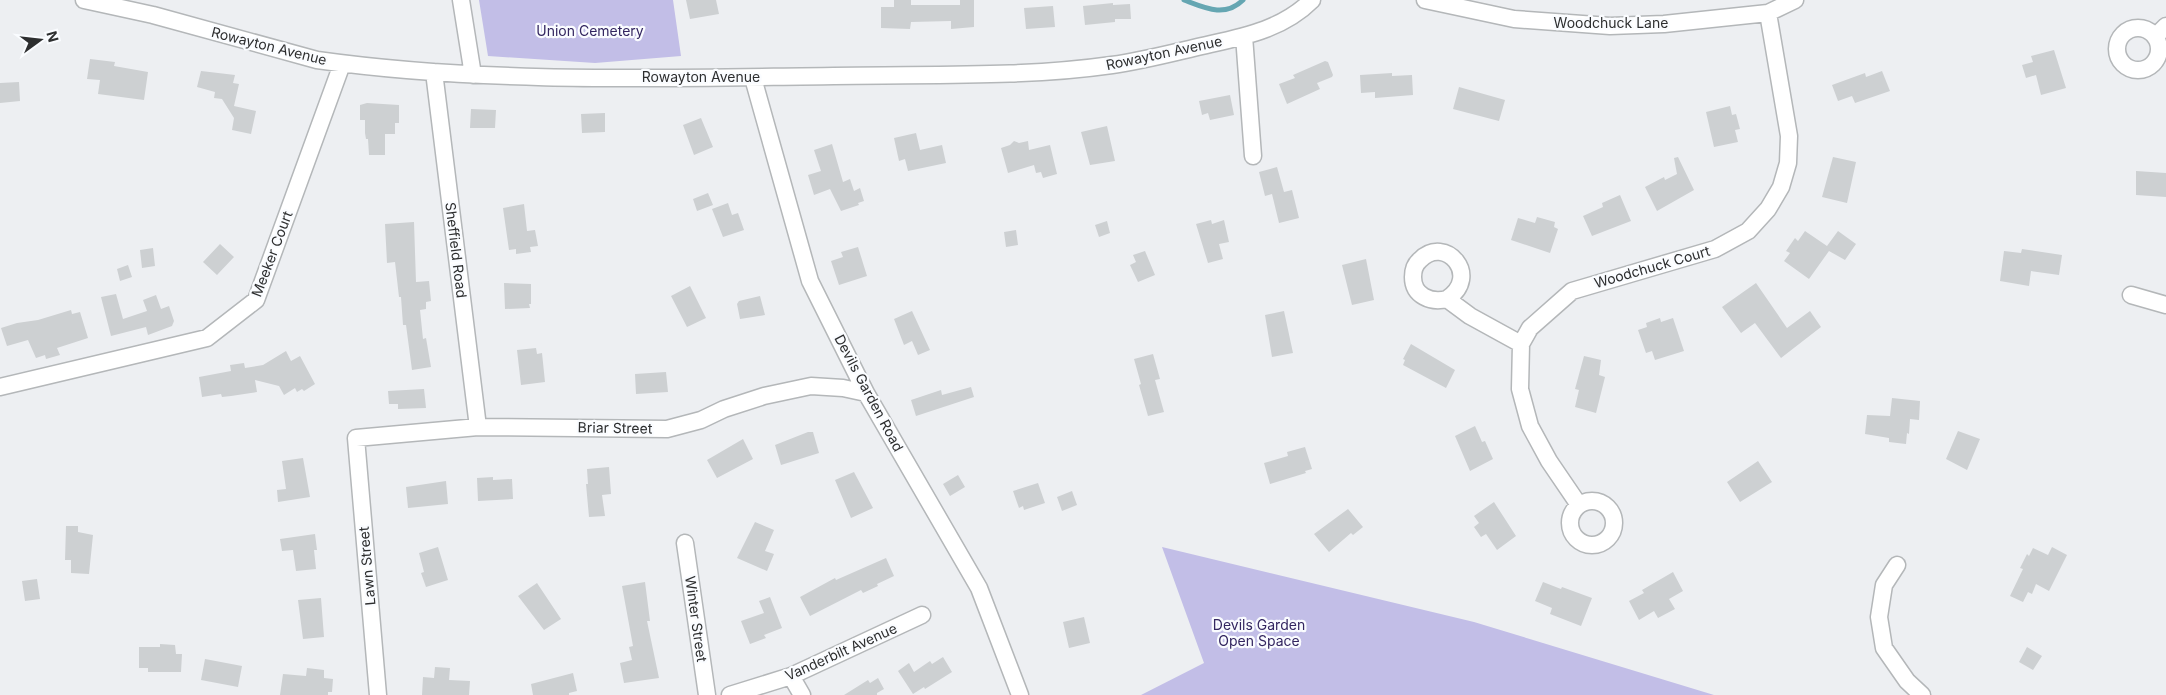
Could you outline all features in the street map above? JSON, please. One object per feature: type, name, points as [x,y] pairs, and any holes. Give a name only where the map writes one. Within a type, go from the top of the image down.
[{"type":"street","name":"Rowayton Avenue","points":[[84,0],[153,15],[317,60],[342,64],[473,75],[753,78],[1047,72],[1133,62],[1244,36],[1290,19],[1312,0]]},
{"type":"street","points":[[461,0],[473,75]]},
{"type":"street","name":"Woodchuck Lane","points":[[1425,0],[1514,19],[1576,25],[1664,24],[1768,14],[1795,0]]},
{"type":"street","name":"Woodchuck Court","points":[[1521,344],[1530,328],[1572,291],[1715,249],[1748,231],[1768,209],[1784,179],[1788,163],[1789,136],[1768,14]]},
{"type":"street","points":[[1244,36],[1253,156]]},
{"type":"street","name":"Meeker Court","points":[[0,387],[207,338],[256,300],[342,64]]},
{"type":"street","name":"Sheffield Road","points":[[434,72],[478,427]]},
{"type":"street","name":"Devils Garden Road","points":[[753,78],[810,281],[866,393],[979,588],[1020,695]]},
{"type":"street","points":[[2131,295],[2166,305]]},
{"type":"street","points":[[1447,299],[1470,316],[1521,344],[1520,389],[1530,426],[1579,505]]},
{"type":"street","name":"Briar Street","points":[[356,438],[478,427],[667,428],[701,420],[724,409],[764,396],[811,386],[843,388],[866,393]]},
{"type":"street","name":"Lawn Street","points":[[356,438],[378,695]]},
{"type":"street","name":"Winter Street","points":[[685,543],[707,695]]},
{"type":"street","points":[[1897,565],[1884,585],[1880,609],[1879,616],[1884,648],[1907,681],[1922,695]]},
{"type":"street","name":"Vanderbilt Avenue","points":[[730,695],[791,676],[922,615]]},
{"type":"street","points":[[791,676],[802,695]]},
{"type":"green space","name":"Union Cemetery","points":[[479,0],[673,0],[681,56],[595,63],[488,56]]},
{"type":"green space","name":"Devils Garden Open Space","points":[[1162,547],[1474,622],[1714,695],[1141,695],[1204,663]]},
{"type":"building","points":[[686,0],[716,0],[719,14],[690,19]]},
{"type":"building","points":[[894,0],[911,0],[911,5],[960,5],[960,0],[974,0],[974,27],[951,29],[951,21],[911,22],[910,29],[881,28],[881,7],[894,7]]},
{"type":"building","points":[[1113,3],[1113,5],[1130,4],[1131,19],[1115,19],[1115,22],[1085,25],[1083,6]]},
{"type":"building","points":[[1053,6],[1055,27],[1026,29],[1024,8]]},
{"type":"building","points":[[2054,50],[2066,88],[2041,95],[2036,75],[2026,78],[2022,65],[2033,62],[2031,56]]},
{"type":"building","points":[[90,59],[115,62],[114,66],[148,72],[144,100],[98,94],[100,80],[87,79]]},
{"type":"building","points":[[1325,61],[1328,62],[1332,77],[1317,83],[1320,89],[1287,104],[1279,84],[1295,78],[1293,75]]},
{"type":"building","points":[[201,71],[235,75],[233,83],[239,84],[234,106],[256,111],[251,134],[232,130],[234,118],[222,99],[214,98],[215,92],[197,87]]},
{"type":"building","points":[[1882,71],[1890,91],[1855,103],[1852,96],[1838,101],[1832,85],[1865,73],[1866,77]]},
{"type":"building","points":[[1392,73],[1392,76],[1412,75],[1413,95],[1375,98],[1375,92],[1361,93],[1360,75]]},
{"type":"building","points":[[19,82],[20,101],[0,103],[0,83]]},
{"type":"building","points":[[1459,87],[1505,100],[1499,121],[1453,109]]},
{"type":"building","points":[[1230,95],[1234,115],[1210,120],[1208,113],[1202,115],[1199,101]]},
{"type":"building","points":[[367,103],[399,105],[399,123],[395,123],[395,134],[385,134],[385,155],[369,155],[365,120],[360,120],[360,105]]},
{"type":"building","points":[[1730,106],[1732,115],[1736,114],[1740,129],[1735,130],[1738,142],[1714,147],[1706,112]]},
{"type":"building","points":[[471,109],[496,110],[495,128],[470,128]]},
{"type":"building","points":[[605,113],[605,132],[582,133],[581,114]]},
{"type":"building","points":[[701,118],[713,147],[694,155],[683,125]]},
{"type":"building","points":[[1107,126],[1115,161],[1090,165],[1081,132]]},
{"type":"building","points":[[916,133],[920,150],[942,145],[946,163],[908,171],[905,159],[899,161],[894,138]]},
{"type":"building","points":[[1014,141],[1019,143],[1028,141],[1029,150],[1050,145],[1057,174],[1043,178],[1041,172],[1036,173],[1034,165],[1008,173],[1001,148],[1010,145]]},
{"type":"building","points":[[832,144],[843,182],[850,179],[854,191],[860,188],[864,201],[858,203],[859,205],[841,211],[830,189],[814,195],[808,175],[821,171],[814,150]]},
{"type":"building","points":[[1678,157],[1694,190],[1657,211],[1645,187],[1664,177],[1665,180],[1677,174],[1674,158]]},
{"type":"building","points":[[1833,157],[1856,162],[1847,203],[1822,197]]},
{"type":"building","points":[[1277,167],[1284,192],[1292,190],[1299,218],[1279,223],[1272,194],[1265,196],[1259,172]]},
{"type":"building","points":[[2136,171],[2166,173],[2166,197],[2136,195]]},
{"type":"building","points":[[708,193],[713,205],[697,211],[693,199]]},
{"type":"building","points":[[1620,195],[1631,221],[1592,236],[1583,216],[1603,207],[1602,203]]},
{"type":"building","points":[[728,203],[732,215],[738,213],[744,230],[723,237],[712,209]]},
{"type":"building","points":[[524,204],[527,231],[535,230],[538,246],[530,247],[531,252],[516,254],[516,249],[509,250],[503,208]]},
{"type":"building","points":[[1537,217],[1555,222],[1554,227],[1558,229],[1550,253],[1511,240],[1518,218],[1535,223]]},
{"type":"building","points":[[1211,220],[1212,224],[1224,220],[1229,242],[1219,244],[1223,259],[1208,263],[1196,224]]},
{"type":"building","points":[[1107,221],[1110,233],[1099,237],[1095,225]]},
{"type":"building","points":[[414,222],[416,282],[429,281],[431,301],[426,302],[426,309],[420,310],[423,339],[426,338],[431,367],[412,370],[406,325],[403,325],[401,297],[399,297],[395,262],[387,263],[385,224]]},
{"type":"building","points":[[1016,230],[1018,245],[1006,247],[1004,232]]},
{"type":"building","points":[[1805,231],[1827,246],[1838,231],[1856,244],[1845,260],[1829,251],[1809,279],[1784,261],[1790,253],[1786,251],[1795,238],[1798,241]]},
{"type":"building","points":[[220,244],[234,257],[217,275],[203,262]]},
{"type":"building","points":[[858,247],[867,276],[839,285],[831,261],[843,257],[841,252]]},
{"type":"building","points":[[153,248],[155,266],[142,268],[140,250]]},
{"type":"building","points":[[2022,249],[2062,255],[2059,275],[2031,271],[2029,286],[2000,281],[2004,251],[2021,253]]},
{"type":"building","points":[[1145,251],[1155,275],[1138,282],[1130,265],[1136,262],[1133,255]]},
{"type":"building","points":[[1366,259],[1374,300],[1352,305],[1342,265]]},
{"type":"building","points":[[128,265],[132,277],[120,281],[117,269]]},
{"type":"building","points":[[504,283],[531,284],[530,308],[505,309]]},
{"type":"building","points":[[1756,283],[1787,328],[1810,311],[1821,327],[1781,358],[1755,323],[1741,333],[1722,307]]},
{"type":"building","points":[[690,286],[706,318],[687,327],[671,296]]},
{"type":"building","points":[[116,294],[123,319],[147,311],[143,300],[156,295],[161,309],[169,306],[174,321],[172,326],[148,335],[146,327],[111,336],[101,297]]},
{"type":"building","points":[[760,296],[765,315],[740,319],[737,304],[739,301]]},
{"type":"building","points":[[71,310],[72,314],[80,312],[88,338],[57,348],[60,355],[46,359],[45,355],[36,358],[28,340],[7,346],[1,328]]},
{"type":"building","points":[[912,311],[930,350],[918,355],[912,341],[904,345],[894,319]]},
{"type":"building","points":[[1284,311],[1293,353],[1272,357],[1265,315]]},
{"type":"building","points":[[1660,318],[1661,322],[1673,318],[1684,351],[1655,360],[1652,351],[1646,353],[1638,330],[1647,327],[1646,323]]},
{"type":"building","points":[[1411,344],[1455,370],[1446,388],[1403,365],[1405,360],[1403,359]]},
{"type":"building","points":[[536,348],[537,354],[542,353],[545,382],[521,385],[517,350]]},
{"type":"building","points":[[286,351],[291,361],[300,356],[315,384],[304,391],[302,389],[297,392],[295,388],[284,395],[279,386],[255,380],[257,392],[222,397],[221,394],[202,397],[199,377],[231,371],[230,365],[244,363],[245,368],[263,365]]},
{"type":"building","points":[[1153,354],[1160,379],[1155,380],[1164,412],[1148,416],[1134,359]]},
{"type":"building","points":[[1584,356],[1601,360],[1599,375],[1605,377],[1596,413],[1575,407],[1579,390],[1575,389]]},
{"type":"building","points":[[666,372],[668,392],[636,394],[635,374]]},
{"type":"building","points":[[971,387],[974,397],[916,416],[911,400],[941,390],[942,395]]},
{"type":"building","points":[[424,389],[426,408],[398,409],[398,404],[389,404],[388,391]]},
{"type":"building","points":[[1892,398],[1920,401],[1919,420],[1910,419],[1906,444],[1889,442],[1889,438],[1865,434],[1867,415],[1890,416]]},
{"type":"building","points":[[1475,426],[1482,442],[1485,441],[1493,459],[1470,471],[1455,436]]},
{"type":"building","points":[[1958,431],[1980,439],[1967,470],[1946,459]]},
{"type":"building","points":[[808,432],[813,432],[819,453],[781,465],[775,445]]},
{"type":"building","points":[[743,439],[753,459],[717,478],[707,460]]},
{"type":"building","points":[[1305,447],[1312,469],[1305,471],[1306,473],[1270,484],[1264,463],[1288,456],[1287,452]]},
{"type":"building","points":[[303,458],[310,497],[278,502],[277,490],[286,489],[282,461]]},
{"type":"building","points":[[1758,461],[1772,482],[1740,502],[1727,482]]},
{"type":"building","points":[[609,467],[611,494],[602,495],[605,516],[589,517],[586,484],[588,484],[587,469]]},
{"type":"building","points":[[854,472],[873,508],[851,518],[835,480]]},
{"type":"building","points":[[958,475],[965,487],[950,496],[943,484]]},
{"type":"building","points":[[493,477],[493,480],[512,479],[513,499],[478,501],[477,478]]},
{"type":"building","points":[[446,481],[448,504],[408,508],[406,487]]},
{"type":"building","points":[[1038,483],[1045,503],[1024,510],[1023,506],[1019,508],[1013,491]]},
{"type":"building","points":[[1072,491],[1077,505],[1062,511],[1057,497]]},
{"type":"building","points":[[1494,502],[1516,536],[1497,550],[1486,534],[1481,537],[1474,527],[1479,523],[1474,516]]},
{"type":"building","points":[[1348,509],[1363,527],[1353,535],[1351,533],[1329,552],[1314,534]]},
{"type":"building","points":[[755,522],[774,530],[765,551],[774,554],[767,571],[737,558]]},
{"type":"building","points":[[66,526],[78,526],[78,532],[93,535],[89,574],[71,573],[71,560],[65,560]]},
{"type":"building","points":[[315,534],[317,550],[314,550],[316,569],[296,571],[293,550],[282,551],[280,539]]},
{"type":"building","points":[[438,547],[448,580],[426,587],[421,573],[424,572],[419,553]]},
{"type":"building","points":[[2052,547],[2067,555],[2049,591],[2036,584],[2032,594],[2028,592],[2023,602],[2010,596],[2023,569],[2020,568],[2027,554],[2029,556],[2033,548],[2048,555]]},
{"type":"building","points":[[886,558],[894,576],[877,584],[878,586],[863,593],[861,590],[810,616],[800,597],[835,578],[836,580]]},
{"type":"building","points":[[1673,572],[1683,591],[1669,599],[1675,609],[1658,618],[1654,611],[1639,620],[1629,601],[1644,593],[1642,590]]},
{"type":"building","points":[[37,579],[40,599],[25,601],[22,581]]},
{"type":"building","points":[[645,582],[650,621],[647,621],[659,678],[624,683],[620,663],[632,660],[629,647],[633,646],[622,586]]},
{"type":"building","points":[[1543,582],[1592,598],[1581,626],[1550,614],[1552,608],[1535,601]]},
{"type":"building","points":[[537,583],[561,619],[544,630],[518,596]]},
{"type":"building","points":[[770,597],[782,628],[764,635],[766,638],[750,644],[741,621],[764,613],[759,601]]},
{"type":"building","points":[[321,598],[324,637],[303,639],[298,600]]},
{"type":"building","points":[[1084,617],[1090,643],[1069,648],[1063,622]]},
{"type":"building","points":[[160,644],[175,645],[176,654],[182,654],[181,672],[148,672],[148,668],[139,668],[139,647],[160,647]]},
{"type":"building","points":[[2027,647],[2042,656],[2033,670],[2019,662]]},
{"type":"building","points":[[943,657],[952,672],[925,689],[924,687],[913,694],[898,671],[909,663],[914,672],[930,661],[932,664]]},
{"type":"building","points":[[205,659],[242,666],[238,687],[201,680]]},
{"type":"building","points":[[435,667],[450,668],[449,680],[470,681],[469,695],[422,695],[423,677],[434,678]]},
{"type":"building","points":[[307,668],[324,670],[324,678],[333,679],[332,692],[328,692],[328,695],[280,695],[283,674],[306,676]]},
{"type":"building","points":[[573,673],[577,691],[569,693],[569,695],[533,695],[531,684]]},
{"type":"building","points":[[878,678],[884,689],[877,693],[877,695],[844,695],[868,680],[870,683]]},
{"type":"waterway","points":[[1184,0],[1215,10],[1229,9],[1243,0]]}]
